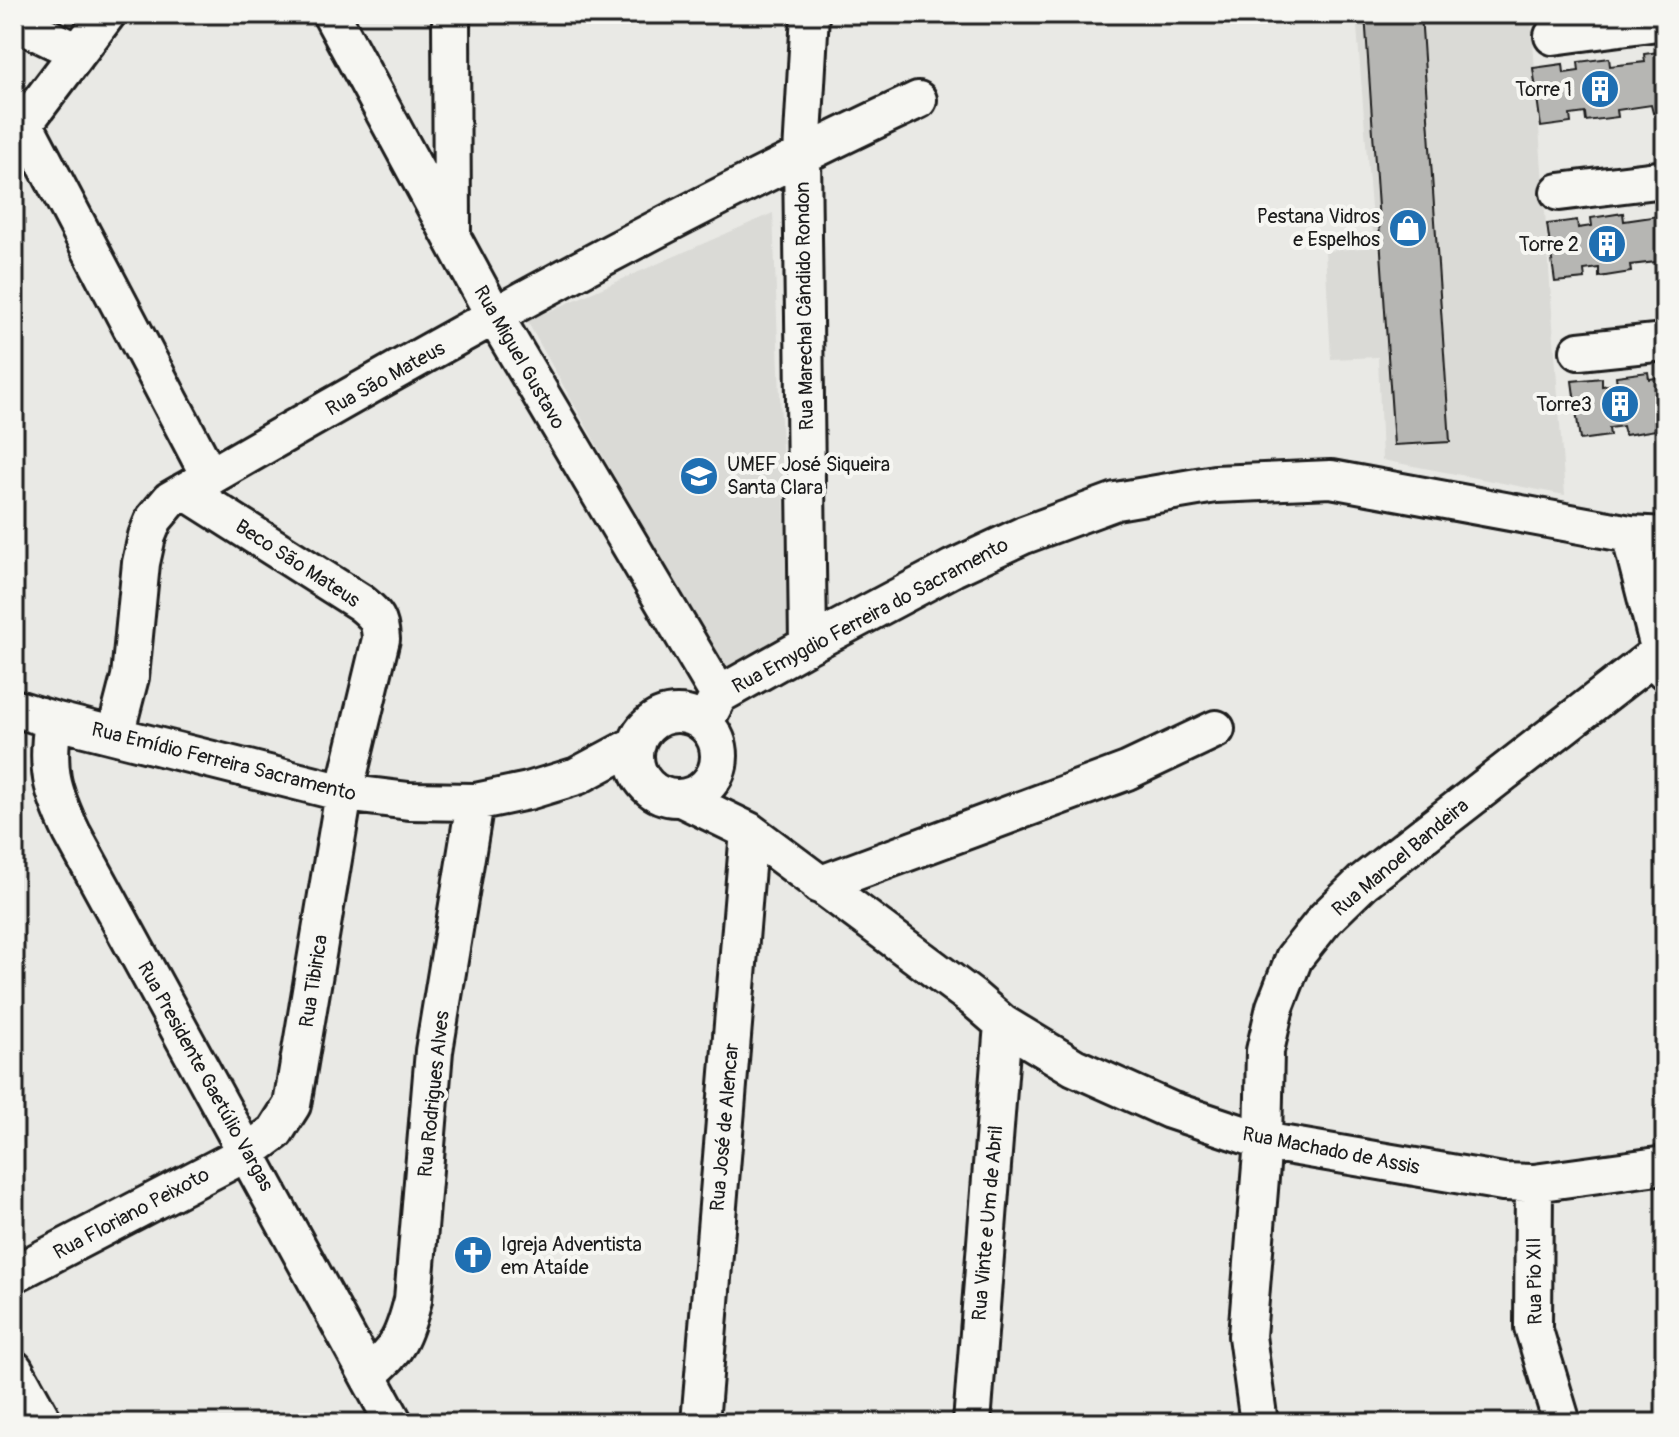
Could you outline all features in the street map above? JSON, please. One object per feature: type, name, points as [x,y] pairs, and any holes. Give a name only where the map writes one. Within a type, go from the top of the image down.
[{"type":"street","points":[[107,14],[19,130],[197,484],[170,500],[154,519],[147,536],[141,563],[130,677],[115,735]]},
{"type":"street","name":"Rua Miguel Gustavo","points":[[331,14],[712,710]]},
{"type":"street","points":[[451,14],[452,236]]},
{"type":"street","name":"Rua Marechal Cândido Rondon","points":[[808,645],[802,154],[810,14]]},
{"type":"street","points":[[14,21],[78,52]]},
{"type":"street","points":[[1553,36],[1665,21]]},
{"type":"street","name":"Rua São Mateus","points":[[197,484],[495,317],[802,154],[918,100]]},
{"type":"street","points":[[1559,192],[1665,179]]},
{"type":"street","points":[[1579,351],[1665,342]]},
{"type":"street","name":"Rua Emygdio Ferreira do Sacramento","points":[[712,710],[808,645],[953,568],[1024,535],[1116,501],[1215,484],[1331,479],[1648,535]]},
{"type":"street","name":"Beco São Mateus","points":[[197,484],[377,616],[381,639],[344,793]]},
{"type":"street","points":[[1648,535],[1662,661]]},
{"type":"street","name":"Rua Manoel Bandeira","points":[[1259,1423],[1247,1336],[1263,1141],[1265,1051],[1275,1007],[1294,958],[1326,918],[1363,882],[1662,661]]},
{"type":"street","name":"Rua Emídio Ferreira Sacramento","points":[[14,708],[344,793],[409,801],[475,802],[528,791],[577,776],[637,744]]},
{"type":"street","points":[[712,710],[717,769],[703,788],[666,793],[637,768],[637,744],[647,726],[665,716],[712,710]]},
{"type":"street","name":"Rua Presidente Gaetúlio Vargas","points":[[53,720],[48,753],[54,794],[72,833],[394,1423]]},
{"type":"street","points":[[819,885],[1127,771],[1216,729]]},
{"type":"street","name":"Rua Machado de Assis","points":[[717,769],[749,831]]},
{"type":"street","name":"Rua Emídio Ferreira Sacramento","points":[[577,776],[666,793]]},
{"type":"street","name":"Rua Tibirica","points":[[248,1152],[275,1132],[292,1105],[344,793]]},
{"type":"street","name":"Rua Machado de Assis","points":[[666,793],[749,831],[973,998],[1003,1024],[1074,1067],[1170,1110],[1263,1141],[1503,1182],[1534,1183],[1665,1165]]},
{"type":"street","name":"Rua Rodrigues Alves","points":[[369,1373],[389,1358],[405,1332],[413,1300],[434,1051],[475,802]]},
{"type":"street","name":"Rua José de Alencar","points":[[700,1423],[749,831]]},
{"type":"street","name":"Rua Vinte e Um de Abril","points":[[972,1423],[1003,1024]]},
{"type":"street","name":"Rua Floriano Peixoto","points":[[14,1274],[248,1152]]},
{"type":"street","name":"Rua Pio XII","points":[[1534,1183],[1533,1327],[1562,1423]]},
{"type":"street","points":[[14,1369],[44,1423]]},
{"type":"shaded area","points":[[1356,14],[1531,14],[1565,495],[1382,460],[1378,357],[1331,359],[1325,251],[1374,247]]},
{"type":"shaded area","name":"UMEF José Siqueira Santa Clara","points":[[773,213],[789,632],[725,673],[527,321]]},
{"type":"building","name":"Pestana Vidros e Espelhos","points":[[1365,14],[1421,14],[1450,442],[1394,445]]},
{"type":"building","name":"Torre 1","points":[[1665,51],[1665,111],[1653,113],[1651,105],[1617,110],[1618,117],[1586,121],[1585,113],[1570,115],[1571,123],[1541,127],[1533,68],[1563,64],[1564,73],[1579,71],[1578,62],[1609,58],[1610,66],[1645,62],[1644,54]]},
{"type":"building","name":"Torre 2","points":[[1665,209],[1665,261],[1630,265],[1631,272],[1599,277],[1599,268],[1584,270],[1585,279],[1555,282],[1547,224],[1577,220],[1578,228],[1592,226],[1591,218],[1623,213],[1624,221],[1659,216],[1658,210]]},
{"type":"building","name":"Torre3","points":[[1648,372],[1649,379],[1665,377],[1665,422],[1655,423],[1656,430],[1625,435],[1623,426],[1609,428],[1610,436],[1580,440],[1572,381],[1602,378],[1602,386],[1617,384],[1616,376]]},
{"type":"place","name":"Torre 1","points":[[1600,89]]},
{"type":"place","name":"Pestana Vidros e Espelhos","points":[[1408,228]]},
{"type":"place","name":"Torre 2","points":[[1607,244]]},
{"type":"place","name":"Torre3","points":[[1620,404]]},
{"type":"place","name":"UMEF José Siqueira Santa Clara","points":[[699,476]]},
{"type":"place","name":"Igreja Adventista em Ataíde","points":[[473,1255]]}]
